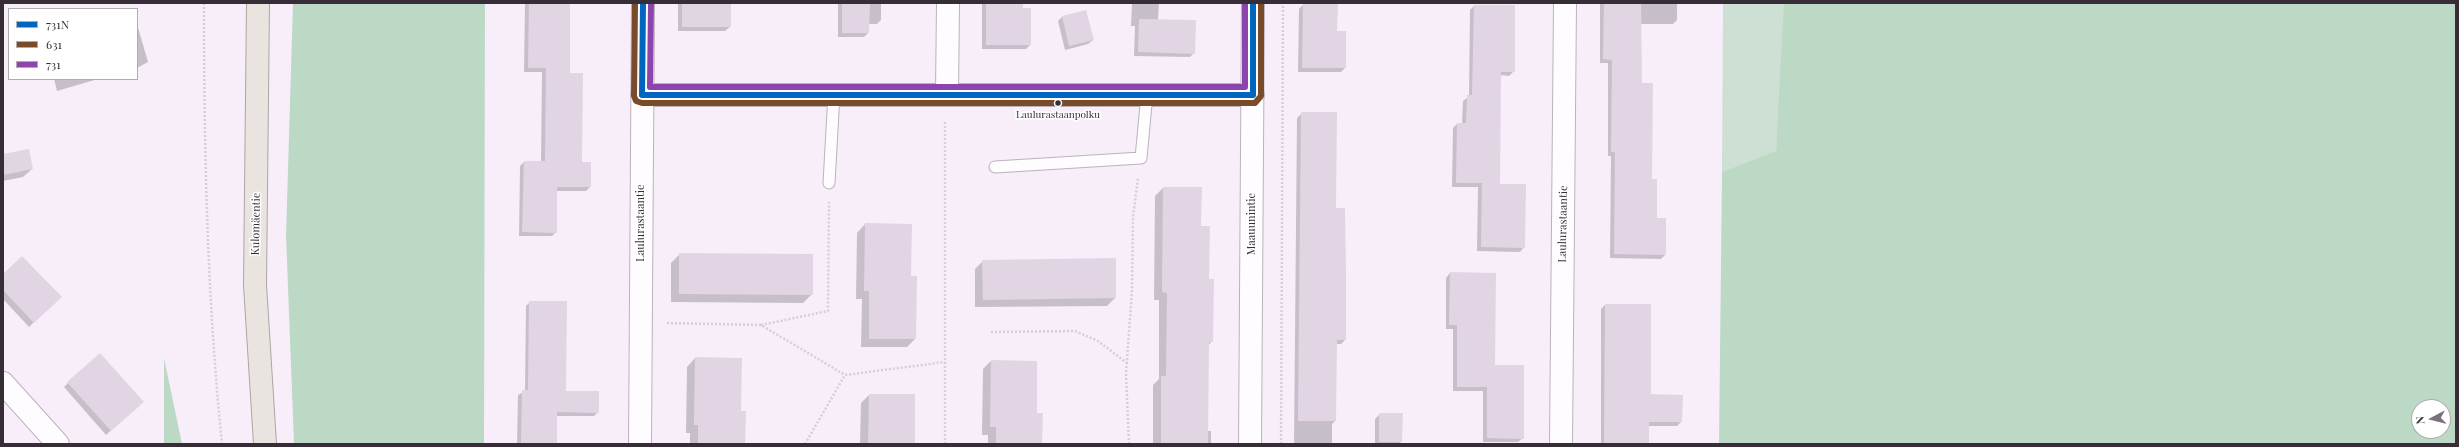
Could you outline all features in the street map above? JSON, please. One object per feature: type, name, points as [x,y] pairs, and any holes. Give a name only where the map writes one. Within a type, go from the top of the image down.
[{"type":"main road","name":"Kulomäentie","points":[[258,3],[255,285],[265,444]]},
{"type":"street","name":"Laulurastaantie","points":[[640,444],[643,3]]},
{"type":"street","points":[[947,94],[948,3]]},
{"type":"street","name":"Maauunintie","points":[[1250,444],[1253,95],[1252,3]]},
{"type":"street","name":"Laulurastaantie","points":[[1561,444],[1565,3]]},
{"type":"street","points":[[642,95],[1253,95]]},
{"type":"street","points":[[3,383],[58,444]]},
{"type":"lane","points":[[829,183],[834,94]]},
{"type":"lane","points":[[995,167],[1141,158],[1147,94]]},
{"type":"path","points":[[204,3],[205,159],[214,365],[222,444]]},
{"type":"path","points":[[1280,444],[1283,3]]},
{"type":"path","points":[[945,444],[945,113],[947,94]]},
{"type":"path","points":[[1129,444],[1127,364],[1132,291],[1133,217],[1141,158]]},
{"type":"path","points":[[661,323],[761,325],[828,310],[829,183]]},
{"type":"path","points":[[761,325],[845,375],[945,362]]},
{"type":"path","points":[[991,332],[1075,331],[1098,341],[1127,364]]},
{"type":"path","points":[[805,444],[845,375]]},
{"type":"green space","points":[[293,3],[485,3],[484,444],[294,444],[286,235]]},
{"type":"green space","points":[[1723,3],[1787,3],[1776,152],[1722,172]]},
{"type":"green space","points":[[1784,3],[2456,3],[2456,444],[1719,444],[1722,172],[1776,151]]},
{"type":"green space","points":[[164,358],[182,444],[164,444]]},
{"type":"building","points":[[529,3],[570,3],[570,73],[583,73],[582,162],[591,162],[591,187],[557,187],[557,233],[522,232],[524,161],[545,161],[546,68],[528,68]]},
{"type":"building","points":[[682,3],[731,3],[731,27],[682,27]]},
{"type":"building","points":[[842,3],[870,3],[869,33],[842,33]]},
{"type":"building","points":[[986,3],[1023,3],[1023,8],[1031,8],[1031,45],[986,45]]},
{"type":"building","points":[[1604,3],[1641,3],[1642,83],[1653,83],[1652,179],[1657,179],[1657,218],[1666,218],[1666,255],[1614,254],[1615,152],[1611,152],[1612,60],[1603,59]]},
{"type":"building","points":[[1303,4],[1338,4],[1337,31],[1346,31],[1346,68],[1302,68]]},
{"type":"building","points":[[1474,5],[1515,5],[1515,72],[1501,72],[1500,184],[1526,184],[1525,248],[1481,247],[1482,183],[1456,183],[1457,123],[1466,123],[1467,95],[1472,95]]},
{"type":"building","points":[[1086,10],[1094,40],[1069,46],[1062,16]]},
{"type":"building","points":[[1139,19],[1196,20],[1195,54],[1138,52]]},
{"type":"building","points":[[1301,112],[1337,112],[1336,208],[1345,208],[1346,340],[1337,340],[1336,421],[1298,421]]},
{"type":"building","points":[[29,149],[33,169],[3,175],[3,154]]},
{"type":"building","points":[[1163,187],[1202,187],[1201,226],[1210,226],[1209,279],[1214,279],[1213,342],[1209,342],[1208,444],[1161,444],[1161,376],[1166,376],[1167,293],[1162,292]]},
{"type":"building","points":[[865,223],[912,224],[911,276],[917,276],[916,339],[869,339],[869,291],[864,291]]},
{"type":"building","points":[[679,253],[813,254],[813,295],[679,294]]},
{"type":"building","points":[[22,256],[62,297],[34,323],[3,290],[3,274]]},
{"type":"building","points":[[1116,258],[1116,298],[983,300],[982,260]]},
{"type":"building","points":[[1450,272],[1496,273],[1495,365],[1524,365],[1524,439],[1487,438],[1487,387],[1457,387],[1457,325],[1449,325]]},
{"type":"building","points":[[529,301],[567,301],[566,391],[599,391],[599,413],[557,412],[557,444],[521,444],[522,390],[528,390]]},
{"type":"building","points":[[1605,304],[1651,304],[1651,394],[1683,395],[1682,422],[1649,422],[1649,444],[1604,444]]},
{"type":"building","points":[[100,353],[144,402],[111,431],[67,382]]},
{"type":"building","points":[[695,357],[742,358],[741,411],[746,411],[745,444],[698,444],[698,425],[694,425]]},
{"type":"building","points":[[991,360],[1037,361],[1037,413],[1043,413],[1042,444],[996,444],[996,427],[990,427]]},
{"type":"building","points":[[869,394],[915,394],[915,444],[868,444]]},
{"type":"building","points":[[1379,413],[1403,413],[1402,442],[1379,442]]},
{"type":"transit line","name":"631","points":[[635,3],[634,96],[636,101],[642,103],[1255,103],[1261,96],[1261,3]]},
{"type":"transit line","name":"731N","points":[[643,3],[642,95],[1253,95],[1253,3]]},
{"type":"transit line","name":"731","points":[[651,3],[650,87],[1245,87],[1245,3]]},
{"type":"place","name":"Laulurastaanpolku","points":[[1058,103]]}]
